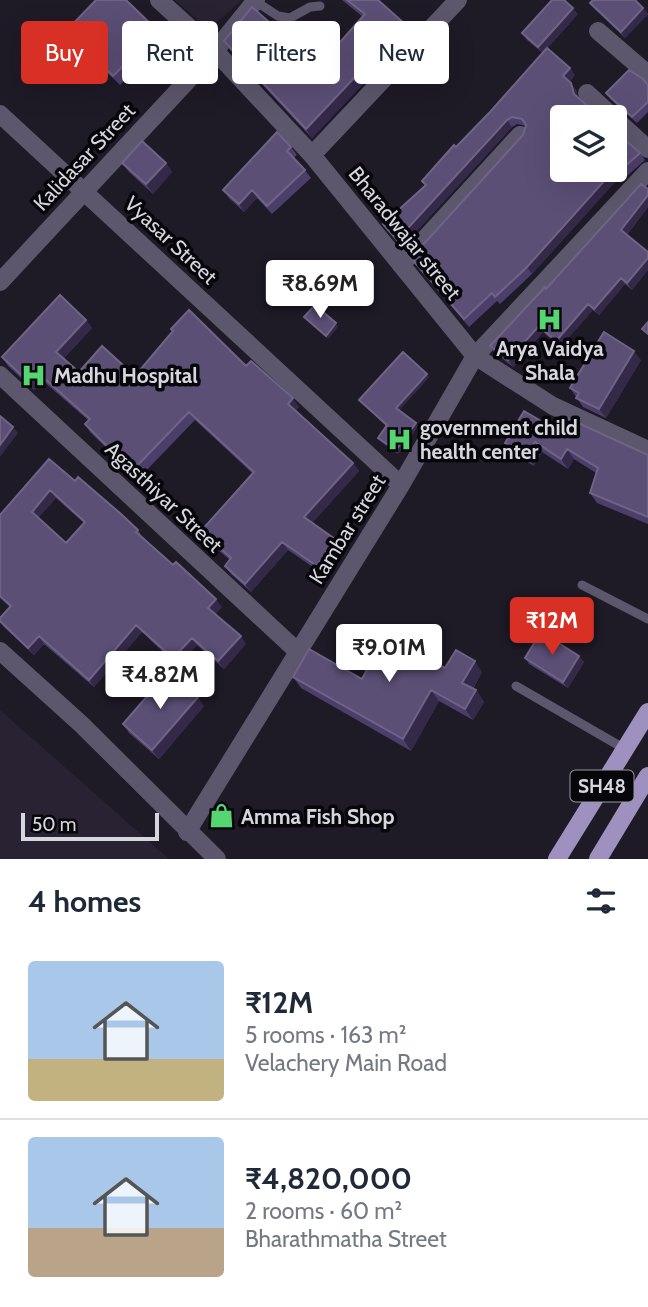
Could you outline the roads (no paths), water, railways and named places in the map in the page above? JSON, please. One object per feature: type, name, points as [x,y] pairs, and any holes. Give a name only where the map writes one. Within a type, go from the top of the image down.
[{"type":"main road","name":"SH48","points":[[557,859],[648,712]]},
{"type":"main road","name":"SH48","points":[[598,859],[648,776]]},
{"type":"street","name":"Bharadwajar street","points":[[159,0],[182,21]]},
{"type":"street","name":"Kalidasar Street","points":[[218,47],[255,0]]},
{"type":"street","points":[[312,155],[458,0]]},
{"type":"street","points":[[598,31],[648,74]]},
{"type":"street","name":"Bharadwajar street","points":[[218,54],[312,155],[475,356],[553,406],[648,450]]},
{"type":"street","name":"Kalidasar Street","points":[[0,282],[184,84]]},
{"type":"street","points":[[587,93],[600,105]]},
{"type":"street","name":"Vyasar Street","points":[[0,114],[401,485]]},
{"type":"street","points":[[627,130],[648,149]]},
{"type":"street","points":[[401,265],[520,135]]},
{"type":"street","name":"Kambar street","points":[[187,832],[401,485],[475,356],[648,171]]},
{"type":"street","name":"Agasthiyar Street","points":[[0,375],[297,651]]},
{"type":"street","points":[[0,651],[81,724],[217,859]]},
{"type":"lane","points":[[255,0],[278,16],[290,18],[310,7],[320,6]]},
{"type":"lane","points":[[582,584],[648,619]]},
{"type":"lane","points":[[516,686],[625,749]]},
{"type":"place","name":"Arya Vaidya Shala","points":[[550,319]]},
{"type":"place","name":"Madhu Hospital","points":[[34,375]]},
{"type":"place","name":"government child health center","points":[[400,439]]},
{"type":"place","name":"Amma Fish Shop","points":[[221,816]]}]
